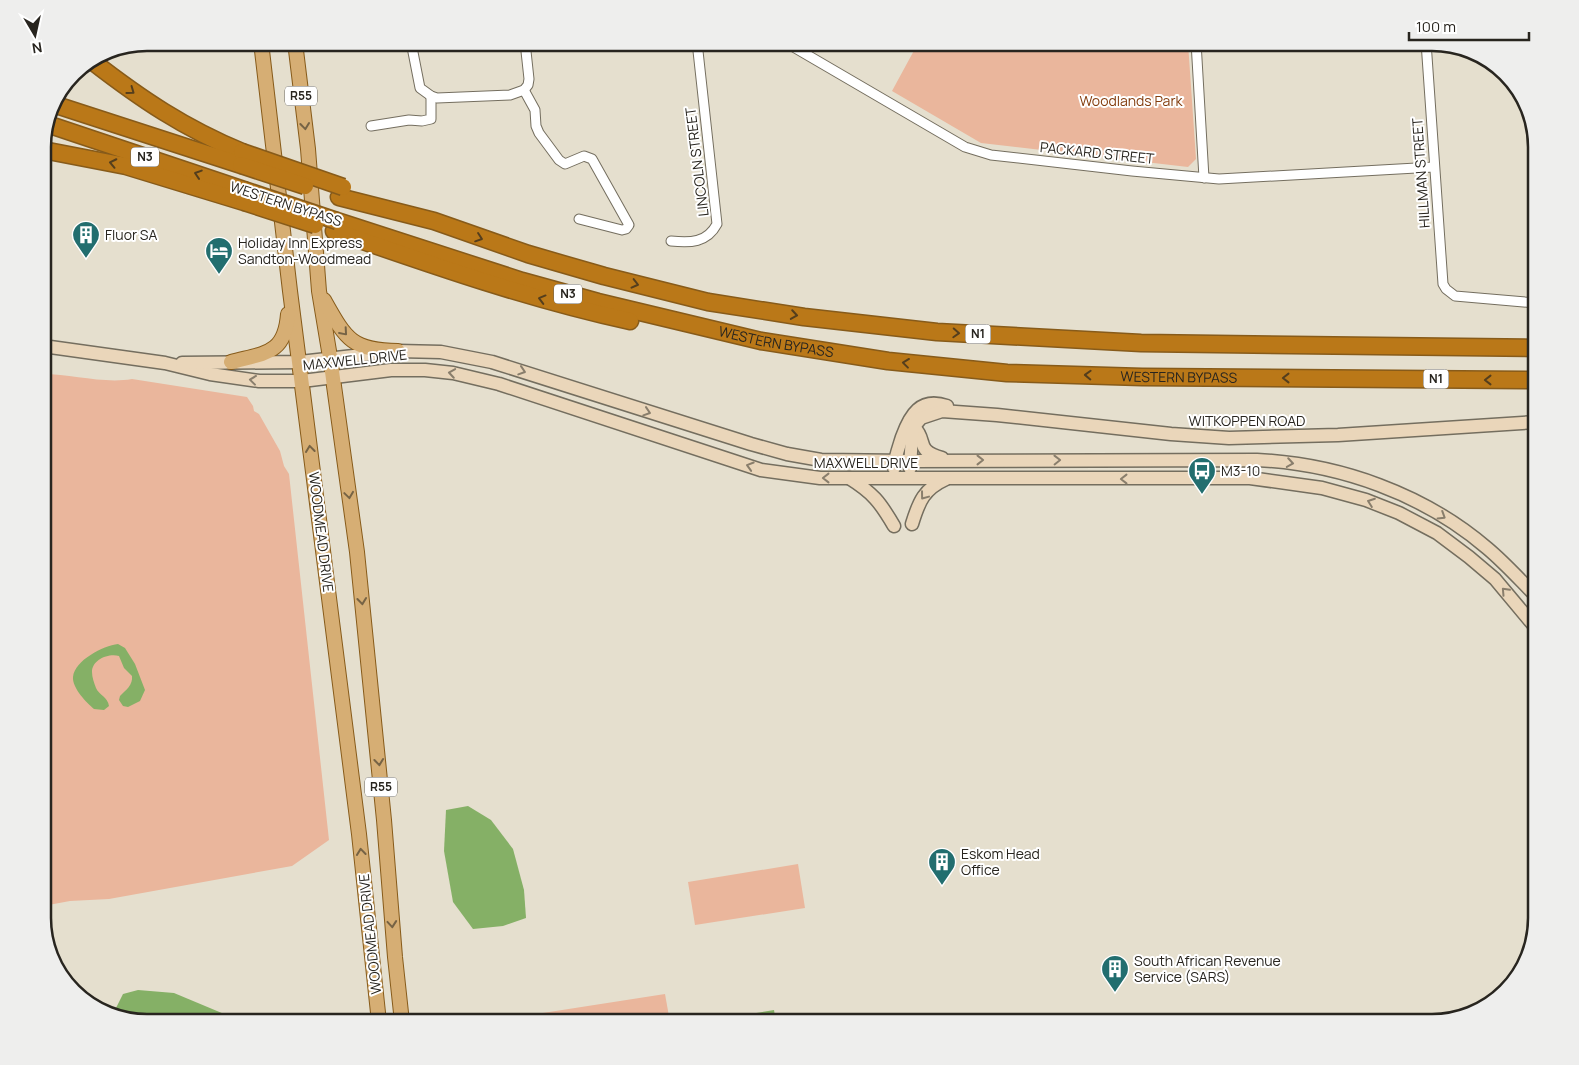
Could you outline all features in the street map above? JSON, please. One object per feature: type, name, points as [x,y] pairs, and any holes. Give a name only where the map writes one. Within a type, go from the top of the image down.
[{"type":"highway","points":[[98,65],[130,91],[241,159]]},
{"type":"highway","name":"WESTERN BYPASS","points":[[61,106],[241,159],[434,221],[528,254],[604,276],[708,302],[813,318],[937,332],[1141,343],[1528,348]]},
{"type":"highway","name":"WESTERN BYPASS","points":[[54,127],[244,196],[336,226],[598,302],[761,341],[897,362],[1007,373],[1142,377],[1528,380]]},
{"type":"highway","points":[[51,152],[126,166],[244,196]]},
{"type":"main road","name":"WOODMEAD DRIVE","points":[[262,51],[290,291],[358,824],[378,1014]]},
{"type":"main road","name":"WOODMEAD DRIVE","points":[[296,51],[308,149],[319,291],[330,357],[361,590],[401,1014]]},
{"type":"main road","points":[[231,362],[268,351],[280,344],[287,328],[290,291]]},
{"type":"main road","points":[[319,291],[339,326],[351,340],[370,349],[398,351]]},
{"type":"main road","name":"MAXWELL DRIVE","points":[[51,347],[165,363],[210,374],[259,381],[302,381],[391,370],[425,370],[453,373],[499,384],[761,470],[804,477],[1250,478],[1322,488],[1366,500],[1399,513],[1436,533],[1469,557],[1494,579],[1528,619]]},
{"type":"main road","name":"MAXWELL DRIVE","points":[[165,363],[300,362],[330,357],[398,351],[441,352],[492,362],[716,434],[787,454],[821,460],[1280,461],[1336,471],[1374,483],[1433,510],[1487,548],[1528,588]]},
{"type":"main road","name":"WITKOPPEN ROAD","points":[[892,478],[895,460],[907,423],[914,412],[928,405],[941,404],[959,412]]},
{"type":"main road","name":"WITKOPPEN ROAD","points":[[914,427],[921,418],[946,410],[1171,434],[1229,438],[1329,435],[1528,423]]},
{"type":"main road","points":[[914,427],[922,446],[928,452],[951,460]]},
{"type":"main road","points":[[910,478],[914,427]]},
{"type":"main road","points":[[1159,479],[1160,460]]},
{"type":"main road","points":[[849,478],[872,493],[894,526]]},
{"type":"main road","points":[[912,524],[917,506],[922,497],[936,484],[948,478]]},
{"type":"street","points":[[413,51],[420,88],[437,98],[510,95],[524,90],[528,85],[529,79],[526,51]]},
{"type":"street","name":"LINCOLN STREET","points":[[671,241],[698,242],[714,230],[717,224],[698,51]]},
{"type":"street","name":"PACKARD STREET","points":[[801,51],[965,147],[991,155],[1132,172],[1219,180],[1434,166]]},
{"type":"street","points":[[1197,51],[1204,178]]},
{"type":"street","name":"HILLMAN STREET","points":[[1427,51],[1441,276],[1446,289],[1455,296],[1528,302]]},
{"type":"street","points":[[524,90],[535,110],[536,126],[558,160],[565,164],[584,156],[592,159],[629,225],[626,229],[622,230],[579,219]]},
{"type":"street","points":[[371,126],[431,119],[428,94]]},
{"type":"green space","name":"Woodlands Park","points":[[914,51],[1189,51],[1196,159],[1188,167],[981,143],[892,91]]},
{"type":"green space","points":[[51,374],[99,380],[132,379],[247,397],[280,451],[284,466],[289,474],[329,840],[292,866],[109,899],[70,901],[51,905]]},
{"type":"green space","points":[[798,864],[805,908],[695,925],[688,882]]},
{"type":"green space","points":[[665,994],[669,1014],[536,1014]]},
{"type":"shaded area","points":[[118,644],[125,648],[135,664],[145,690],[140,701],[128,707],[123,706],[119,700],[120,696],[130,685],[132,676],[124,668],[119,656],[101,658],[93,668],[93,680],[96,688],[107,700],[109,706],[104,710],[94,709],[80,695],[75,686],[73,677],[75,671],[91,655]]},
{"type":"shaded area","points":[[468,806],[491,820],[513,849],[524,890],[526,918],[503,926],[473,929],[453,902],[444,851],[446,810]]},
{"type":"shaded area","points":[[138,990],[174,993],[224,1014],[135,1013],[116,1008],[123,994]]},
{"type":"shaded area","points":[[774,1010],[775,1014],[750,1014]]},
{"type":"place","name":"Fluor SA","points":[[86,259]]},
{"type":"place","name":"Holiday Inn Express Sandton-Woodmead","points":[[219,275]]},
{"type":"place","name":"M3-10","points":[[1202,495]]},
{"type":"place","name":"Eskom Head Office","points":[[942,886]]},
{"type":"place","name":"South African Revenue Service (SARS)","points":[[1115,993]]}]
